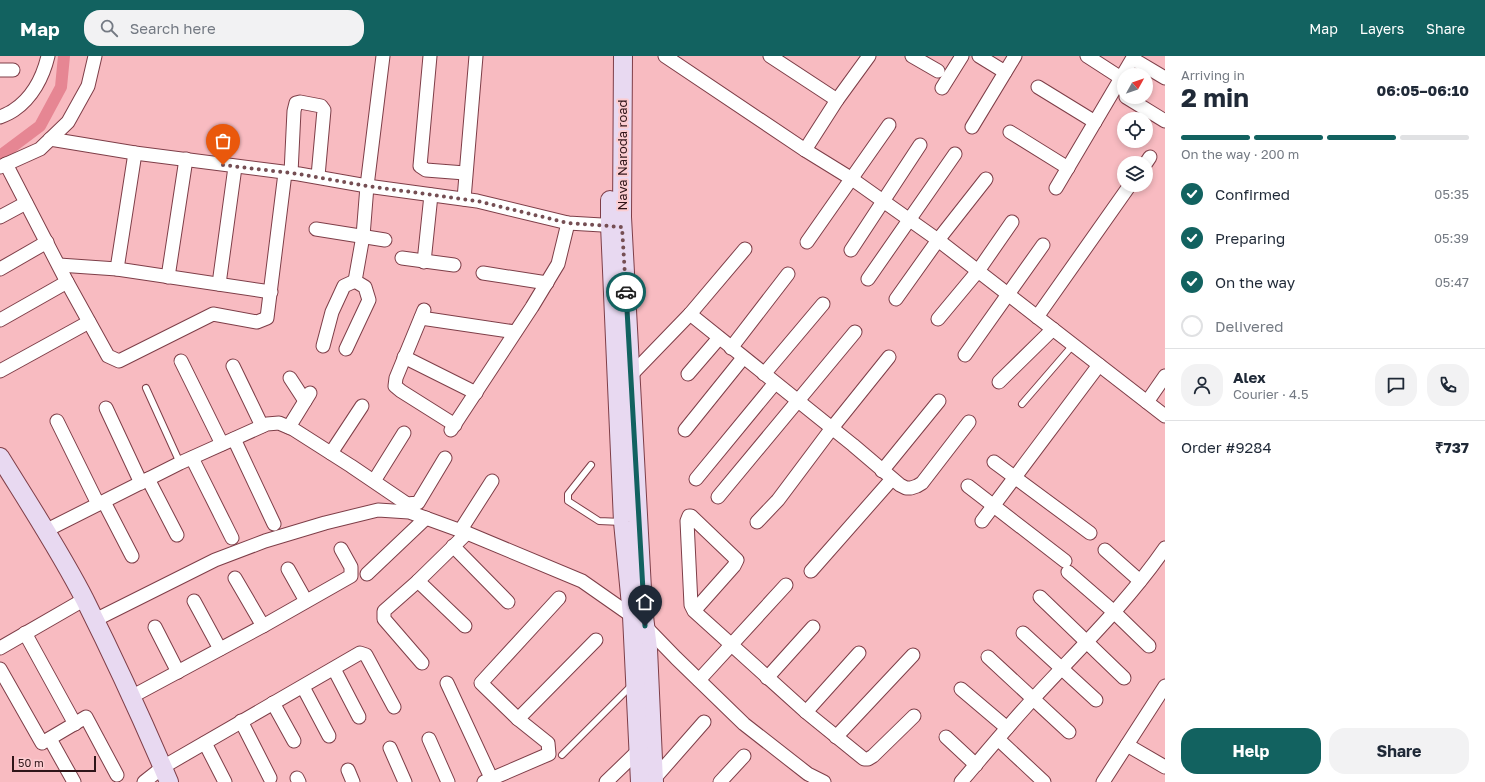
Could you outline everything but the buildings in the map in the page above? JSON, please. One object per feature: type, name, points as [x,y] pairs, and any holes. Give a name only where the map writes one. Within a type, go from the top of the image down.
[{"type":"street","points":[[0,117],[14,110],[32,94],[45,69],[48,56]]},
{"type":"street","points":[[95,56],[88,86],[68,122],[40,149],[3,166],[48,242],[67,282],[108,356],[119,361],[212,314],[257,322],[267,318],[288,173],[296,103],[300,102],[321,106],[324,113],[318,176]]},
{"type":"street","points":[[355,281],[363,236],[367,186],[382,56]]},
{"type":"street","points":[[430,56],[420,166],[426,170],[465,172]]},
{"type":"street","points":[[464,199],[465,172],[476,56]]},
{"type":"street","name":"Nava Naroda road","points":[[611,56],[616,226],[631,375],[639,621],[648,649],[649,781]]},
{"type":"street","name":"Nava Naroda road","points":[[616,226],[623,56]]},
{"type":"street","points":[[665,56],[805,150],[852,179],[938,240],[1165,416]]},
{"type":"street","points":[[770,56],[837,100]]},
{"type":"street","points":[[805,150],[837,100],[869,56]]},
{"type":"street","points":[[912,56],[938,70]]},
{"type":"street","points":[[942,88],[962,56]]},
{"type":"street","points":[[979,56],[1005,72]]},
{"type":"street","points":[[972,127],[1015,56]]},
{"type":"street","points":[[1087,56],[1117,75]]},
{"type":"street","points":[[1127,68],[1134,57],[1165,78]]},
{"type":"street","points":[[1038,87],[1095,122]]},
{"type":"street","points":[[1056,188],[1095,122],[1117,98]]},
{"type":"street","points":[[1138,104],[1165,120]]},
{"type":"street","points":[[807,242],[889,125]]},
{"type":"street","points":[[1010,132],[1068,168]]},
{"type":"street","points":[[50,139],[135,153],[318,176],[367,186],[477,201],[568,223],[616,226],[623,522],[639,621],[635,682],[638,751],[649,781],[704,722]]},
{"type":"street","points":[[851,250],[920,146]]},
{"type":"street","points":[[117,269],[135,153]]},
{"type":"street","points":[[868,279],[955,154]]},
{"type":"street","points":[[168,277],[186,159]]},
{"type":"street","points":[[219,284],[235,166]]},
{"type":"street","points":[[896,299],[938,240],[986,179]]},
{"type":"street","points":[[1037,317],[1125,192]]},
{"type":"street","points":[[424,262],[431,194]]},
{"type":"street","points":[[0,217],[26,203]]},
{"type":"street","points":[[938,319],[978,271],[1012,222]]},
{"type":"street","points":[[515,332],[422,314],[395,382],[397,389],[453,428],[547,283],[558,264],[568,223]]},
{"type":"street","points":[[316,229],[385,240]]},
{"type":"street","points":[[0,269],[48,242]]},
{"type":"street","points":[[965,355],[1043,245]]},
{"type":"street","points":[[631,375],[690,314],[745,249]]},
{"type":"street","points":[[402,258],[454,265]]},
{"type":"street","points":[[59,265],[117,269],[271,292]]},
{"type":"street","points":[[483,273],[547,283]]},
{"type":"street","points":[[731,348],[788,274]]},
{"type":"street","points":[[323,346],[332,312],[344,286],[355,281]]},
{"type":"street","points":[[346,349],[369,300],[365,287],[355,281]]},
{"type":"street","points":[[0,320],[67,282]]},
{"type":"street","points":[[764,374],[823,304]]},
{"type":"street","points":[[690,314],[853,445],[882,471],[906,488],[917,486],[922,482],[969,422]]},
{"type":"street","points":[[0,372],[89,322]]},
{"type":"street","points":[[999,382],[1053,329]]},
{"type":"street","points":[[718,497],[855,332]]},
{"type":"street","points":[[688,374],[719,338]]},
{"type":"street","points":[[404,357],[476,393]]},
{"type":"street","points":[[757,522],[778,500],[832,428],[889,357]]},
{"type":"street","points":[[685,430],[743,358]]},
{"type":"street","points":[[181,361],[274,524]]},
{"type":"street","points":[[982,521],[1100,365]]},
{"type":"street","points":[[234,366],[262,426]]},
{"type":"street","points":[[1147,402],[1165,376]]},
{"type":"street","points":[[289,427],[307,397],[290,378]]},
{"type":"street","points":[[696,479],[775,383]]},
{"type":"street","points":[[882,471],[939,401]]},
{"type":"street","points":[[331,453],[362,406]]},
{"type":"street","points":[[106,408],[144,481],[177,535]]},
{"type":"street","points":[[57,421],[101,503],[132,556]]},
{"type":"street","points":[[45,531],[144,481],[267,424],[279,422],[289,427],[374,481],[407,504],[418,503],[445,458]]},
{"type":"street","points":[[374,481],[404,433]]},
{"type":"street","points":[[0,457],[85,599],[166,774]]},
{"type":"street","points":[[186,461],[232,538]]},
{"type":"street","points":[[994,462],[1090,533]]},
{"type":"street","points":[[811,571],[892,479]]},
{"type":"street","points":[[422,663],[384,619],[384,611],[418,581],[453,546],[463,532],[492,481]]},
{"type":"street","points":[[968,486],[1067,567],[1150,646]]},
{"type":"street","points":[[95,620],[215,560],[265,541],[317,525],[378,510],[409,512],[463,532],[582,581],[639,621],[744,724],[805,778],[824,782]]},
{"type":"street","points":[[694,611],[734,566],[737,560],[692,516],[689,516],[687,521],[691,605],[694,611],[806,712],[862,758],[868,759],[873,756],[914,716]]},
{"type":"street","points":[[367,574],[426,518]]},
{"type":"street","points":[[453,546],[508,602]]},
{"type":"street","points":[[968,780],[976,765],[1007,728],[1114,612],[1165,548]]},
{"type":"street","points":[[131,697],[263,626],[351,576],[351,567],[341,549]]},
{"type":"street","points":[[1105,550],[1140,581]]},
{"type":"street","points":[[288,569],[306,601]]},
{"type":"street","points":[[235,578],[263,626]]},
{"type":"street","points":[[418,581],[466,626]]},
{"type":"street","points":[[699,680],[786,585]]},
{"type":"street","points":[[1040,597],[1124,678]]},
{"type":"street","points":[[447,683],[489,781],[549,754],[548,743],[518,719],[481,683],[559,598]]},
{"type":"street","points":[[0,648],[85,599]]},
{"type":"street","points":[[194,601],[220,649]]},
{"type":"street","points":[[155,627],[178,672]]},
{"type":"street","points":[[768,678],[813,628]]},
{"type":"street","points":[[25,633],[75,724]]},
{"type":"street","points":[[1022,633],[1096,700]]},
{"type":"street","points":[[518,719],[596,640]]},
{"type":"street","points":[[144,782],[166,774],[205,743],[360,653],[364,654],[394,707]]},
{"type":"street","points":[[806,712],[859,653]]},
{"type":"street","points":[[836,737],[913,655]]},
{"type":"street","points":[[988,657],[1069,732]]},
{"type":"street","points":[[0,669],[42,743],[86,717],[117,775]]},
{"type":"street","points":[[334,669],[359,716]]},
{"type":"street","points":[[1103,782],[1165,686]]},
{"type":"street","points":[[303,687],[329,736]]},
{"type":"street","points":[[961,689],[1007,728]]},
{"type":"street","points":[[273,704],[294,742]]},
{"type":"street","points":[[241,721],[270,778]]},
{"type":"street","points":[[946,737],[976,765]]},
{"type":"street","points":[[50,739],[74,782]]},
{"type":"street","points":[[429,739],[448,782]]},
{"type":"street","points":[[998,739],[1044,782]]},
{"type":"street","points":[[205,743],[225,782]]},
{"type":"street","points":[[1127,745],[1165,767]]},
{"type":"street","points":[[390,748],[405,782]]},
{"type":"street","points":[[606,782],[638,751]]},
{"type":"street","points":[[720,782],[744,756]]},
{"type":"lane","points":[[1022,404],[1073,345]]},
{"type":"lane","points":[[146,388],[186,461]]},
{"type":"lane","points":[[591,465],[568,494],[568,501],[599,521],[623,522]]},
{"type":"lane","points":[[562,755],[635,682]]},
{"type":"waterway","points":[[0,156],[40,126],[61,87],[64,56]]},
{"type":"way so far","points":[[223,165],[318,176],[367,186],[477,201],[568,223],[622,227],[626,292]]},
{"type":"route","points":[[626,292],[645,626]]}]
